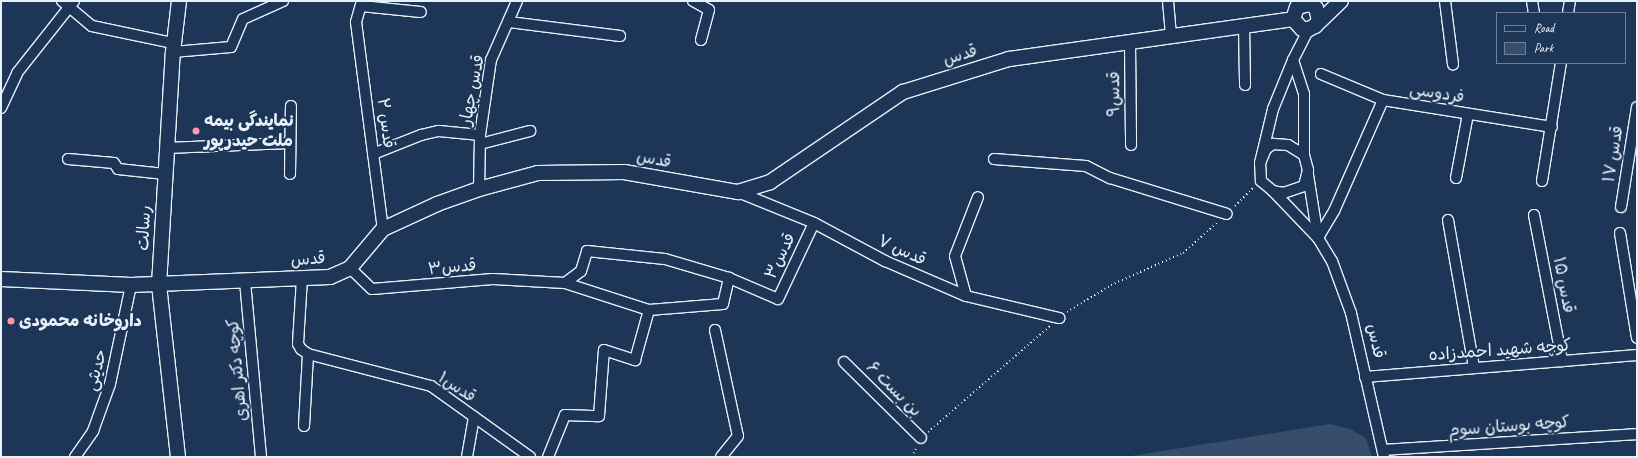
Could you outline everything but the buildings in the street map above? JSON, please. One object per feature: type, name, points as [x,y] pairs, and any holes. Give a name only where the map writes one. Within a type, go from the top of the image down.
[{"type":"street","name":"رسالت","points":[[178,457],[159,285],[173,47],[179,1]]},
{"type":"street","points":[[1,108],[17,73],[68,3],[92,26],[173,47],[231,47],[242,19],[283,1]]},
{"type":"street","name":"قدس چهار","points":[[479,189],[480,140],[491,60],[517,1]]},
{"type":"street","points":[[693,1],[709,10],[701,40]]},
{"type":"street","points":[[1168,1],[1171,36]]},
{"type":"street","points":[[1312,28],[1342,1]]},
{"type":"street","points":[[1445,1],[1453,64]]},
{"type":"street","points":[[1532,1],[1534,12]]},
{"type":"street","points":[[1568,12],[1570,1]]},
{"type":"street","points":[[362,3],[421,12]]},
{"type":"street","name":"قدس ۲","points":[[362,3],[356,22],[383,229]]},
{"type":"street","points":[[1312,28],[1296,25],[1301,6],[1316,8],[1319,20],[1312,28],[1294,60],[1273,109],[1260,163],[1261,180],[1318,238]]},
{"type":"street","name":"قدس","points":[[1,279],[159,285],[330,277],[350,268],[383,229],[437,204],[479,189],[538,173],[624,172],[738,192],[770,182],[903,92],[1010,59],[1130,43],[1244,25],[1301,6]]},
{"type":"street","points":[[509,22],[620,36]]},
{"type":"street","points":[[1244,25],[1245,85]]},
{"type":"street","name":"قدس۹","points":[[1130,43],[1130,145]]},
{"type":"street","points":[[1294,60],[1304,94],[1304,155],[1308,170],[1318,238]]},
{"type":"street","points":[[1542,181],[1552,127],[1561,64]]},
{"type":"street","name":"فردوسی","points":[[1321,74],[1383,100],[1552,127]]},
{"type":"street","points":[[1318,238],[1334,211],[1383,100]]},
{"type":"street","points":[[290,174],[292,106]]},
{"type":"street","name":"قدس ۱۷","points":[[1621,207],[1637,107]]},
{"type":"street","points":[[1456,178],[1468,114]]},
{"type":"street","points":[[373,154],[421,135],[439,131],[480,140],[530,131]]},
{"type":"street","points":[[166,148],[290,143]]},
{"type":"street","points":[[1260,163],[1266,149],[1273,144],[1288,145],[1304,155]]},
{"type":"street","points":[[68,159],[114,163],[118,169],[165,174]]},
{"type":"street","points":[[994,159],[1086,166],[1110,178],[1227,214]]},
{"type":"street","points":[[1273,191],[1284,193],[1304,186],[1308,170]]},
{"type":"street","name":"قدس ۷","points":[[738,192],[814,222],[885,261],[966,296],[1059,318]]},
{"type":"street","points":[[966,296],[955,256],[978,197]]},
{"type":"street","name":"قدس ۱۵","points":[[1534,215],[1562,361]]},
{"type":"street","points":[[1448,220],[1474,368]]},
{"type":"street","name":"قدس۳","points":[[565,283],[581,271],[587,251],[666,259],[729,278],[778,299],[814,222]]},
{"type":"street","points":[[1620,233],[1637,338]]},
{"type":"street","name":"قدس","points":[[1318,238],[1332,261],[1352,312],[1383,454]]},
{"type":"street","name":"قدس۳","points":[[350,268],[372,289],[493,279],[565,283],[649,310],[723,304],[729,278]]},
{"type":"street","points":[[302,278],[298,344],[308,354],[304,426]]},
{"type":"street","name":"کوچه دکتر اهری","points":[[245,281],[261,457]]},
{"type":"street","name":"حدیثی","points":[[75,457],[93,431],[110,384],[130,285]]},
{"type":"street","points":[[548,457],[566,415],[599,416],[604,350],[635,360],[649,310]]},
{"type":"street","points":[[715,330],[738,436],[721,457]]},
{"type":"street","name":"قدس۱","points":[[308,354],[431,386],[530,457]]},
{"type":"street","name":"کوچه شهید احمدزاده","points":[[1365,376],[1637,356]]},
{"type":"street","name":"بن بست ۶","points":[[844,362],[921,438]]},
{"type":"street","points":[[467,457],[474,417]]},
{"type":"street","name":"کوچه بوستان سوم","points":[[1383,454],[1637,434]]},
{"type":"path","points":[[912,457],[921,438],[1059,318],[1110,284],[1183,253],[1227,214],[1261,180]]},
{"type":"green space","points":[[1330,424],[1350,429],[1366,438],[1372,457],[1125,457]]},
{"type":"place","name":"نمایندگی بیمه ملت حیدرپور","points":[[196,131]]},
{"type":"place","name":"داروخانه محمودی","points":[[11,321]]}]
